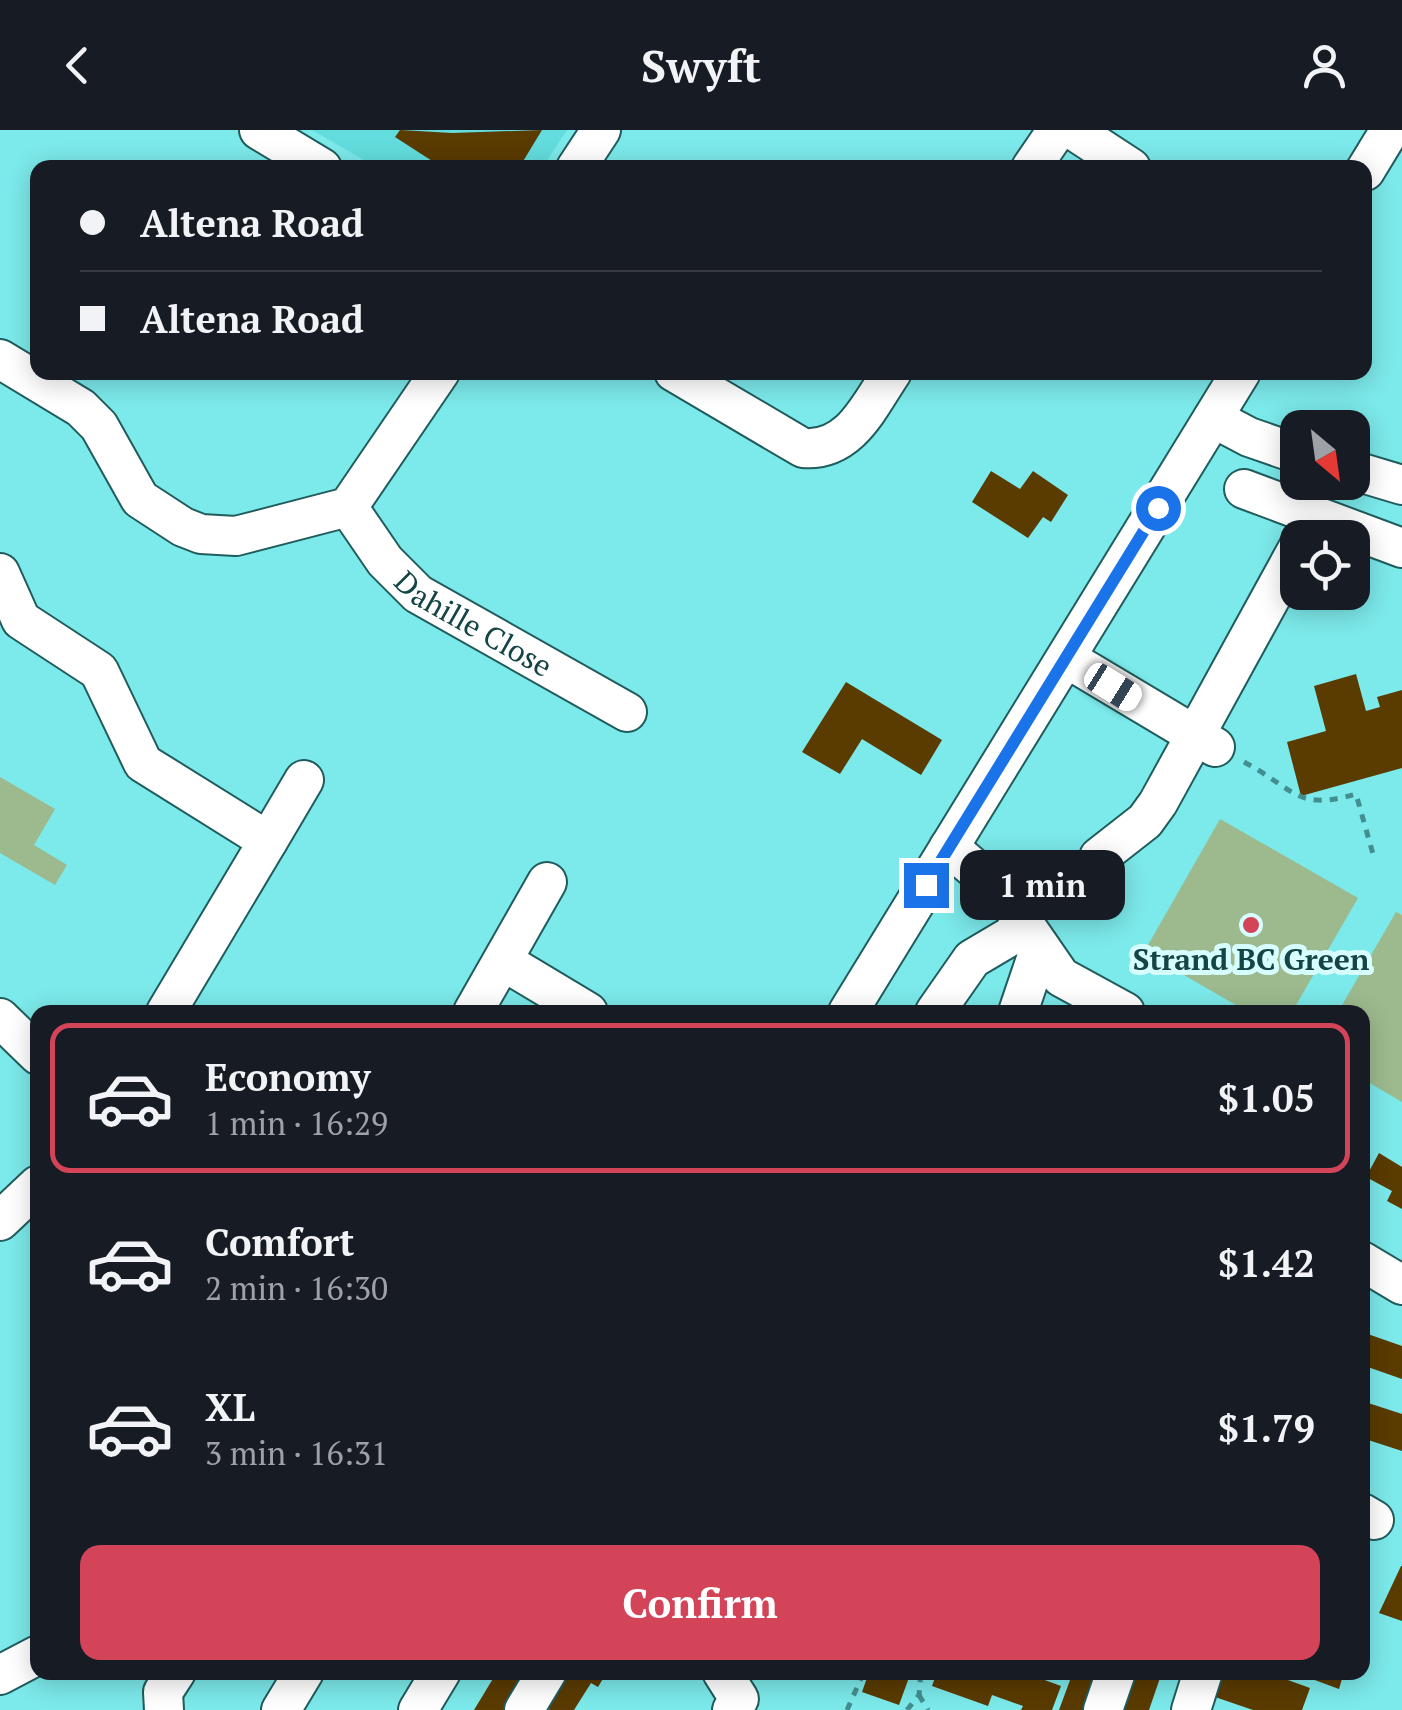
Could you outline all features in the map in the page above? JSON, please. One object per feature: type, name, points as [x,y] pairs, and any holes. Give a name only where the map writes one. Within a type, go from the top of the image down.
[{"type":"street","points":[[259,130],[309,160]]},
{"type":"street","points":[[581,160],[601,130]]},
{"type":"street","points":[[1037,160],[1057,130]]},
{"type":"street","points":[[1073,130],[1120,160]]},
{"type":"street","points":[[1372,160],[1390,130]]},
{"type":"street","points":[[0,359],[30,377]]},
{"type":"street","points":[[35,380],[81,408],[99,426],[140,498],[183,527],[201,534],[236,536],[348,507],[435,380]]},
{"type":"street","points":[[688,380],[803,448],[815,449],[842,440],[886,380]]},
{"type":"street","points":[[852,1005],[1066,658],[1224,388],[1280,438]]},
{"type":"street","points":[[1370,475],[1402,485]]},
{"type":"street","points":[[1244,489],[1286,520]]},
{"type":"street","name":"Dahille Close","points":[[348,507],[385,562],[418,594],[627,712]]},
{"type":"street","points":[[1370,543],[1402,548]]},
{"type":"street","points":[[0,574],[21,620],[99,671],[143,763],[268,841]]},
{"type":"street","points":[[1099,858],[1145,822],[1205,740],[1280,586]]},
{"type":"street","points":[[1066,658],[1205,740]]},
{"type":"street","points":[[170,1005],[304,780]]},
{"type":"street","points":[[949,847],[1003,893],[1061,977],[1112,1005]]},
{"type":"street","points":[[477,1005],[547,882]]},
{"type":"street","points":[[940,1005],[972,959],[1033,937]]},
{"type":"street","points":[[1019,1005],[1033,937]]},
{"type":"street","points":[[503,961],[576,1005]]},
{"type":"street","points":[[0,1018],[30,1047]]},
{"type":"street","points":[[0,1221],[30,1193]]},
{"type":"street","points":[[1370,1266],[1402,1285]]},
{"type":"street","points":[[0,1675],[30,1660]]},
{"type":"street","points":[[164,1710],[163,1692],[171,1680]]},
{"type":"street","points":[[281,1710],[299,1680]]},
{"type":"street","points":[[418,1710],[437,1680]]},
{"type":"street","points":[[524,1710],[542,1680]]},
{"type":"street","points":[[1103,1710],[1113,1680]]},
{"type":"street","points":[[1191,1710],[1200,1680]]},
{"type":"path","points":[[1205,740],[1308,800],[1322,804],[1356,794],[1373,854]]},
{"type":"path","points":[[848,1710],[861,1680]]},
{"type":"path","points":[[921,1680],[920,1695],[928,1710]]},
{"type":"path","points":[[908,1710],[920,1695]]},
{"type":"shaded area","points":[[312,130],[567,130],[547,160],[364,160]]},
{"type":"green space","points":[[0,777],[55,809],[34,845],[67,865],[55,885],[0,853]]},
{"type":"green space","name":"Strand BC Green","points":[[1220,819],[1358,898],[1296,1005],[1236,1005],[1144,952]]},
{"type":"green space","name":"Strand BC Green","points":[[1396,912],[1402,915],[1402,1102],[1370,1083],[1370,1005],[1342,1005]]},
{"type":"building","points":[[400,130],[542,130],[524,160],[431,160],[395,137]]},
{"type":"building","points":[[991,471],[1020,489],[1033,471],[1068,495],[1051,522],[1043,517],[1028,538],[972,502]]},
{"type":"building","points":[[1356,674],[1366,711],[1380,707],[1377,697],[1402,690],[1402,768],[1301,796],[1287,742],[1326,731],[1314,686]]},
{"type":"building","points":[[846,682],[942,740],[921,775],[862,739],[840,774],[802,752]]},
{"type":"building","points":[[1379,1153],[1402,1167],[1402,1209],[1387,1201],[1392,1191],[1370,1179],[1370,1170]]},
{"type":"building","points":[[1370,1335],[1402,1346],[1402,1379],[1370,1368]]},
{"type":"building","points":[[1370,1404],[1402,1414],[1402,1451],[1370,1441]]},
{"type":"building","points":[[1402,1566],[1402,1621],[1379,1613]]},
{"type":"building","points":[[492,1680],[524,1680],[506,1710],[474,1710]]},
{"type":"building","points":[[560,1680],[602,1680],[598,1687],[591,1683],[574,1710],[550,1710],[544,1706]]},
{"type":"building","points":[[866,1680],[908,1680],[899,1705],[862,1692]]},
{"type":"building","points":[[934,1680],[1045,1680],[1061,1686],[1052,1710],[1021,1710],[1023,1706],[992,1695],[988,1706],[932,1686]]},
{"type":"building","points":[[1070,1680],[1096,1680],[1086,1710],[1059,1710]]},
{"type":"building","points":[[1130,1680],[1159,1680],[1149,1710],[1120,1710]]},
{"type":"building","points":[[1220,1680],[1288,1680],[1310,1688],[1302,1710],[1253,1710],[1215,1697]]},
{"type":"building","points":[[1315,1680],[1342,1680],[1339,1689]]},
{"type":"place","name":"Strand BC Green","points":[[1251,925]]},
{"type":"route","points":[[926,885],[1158,508]]}]
